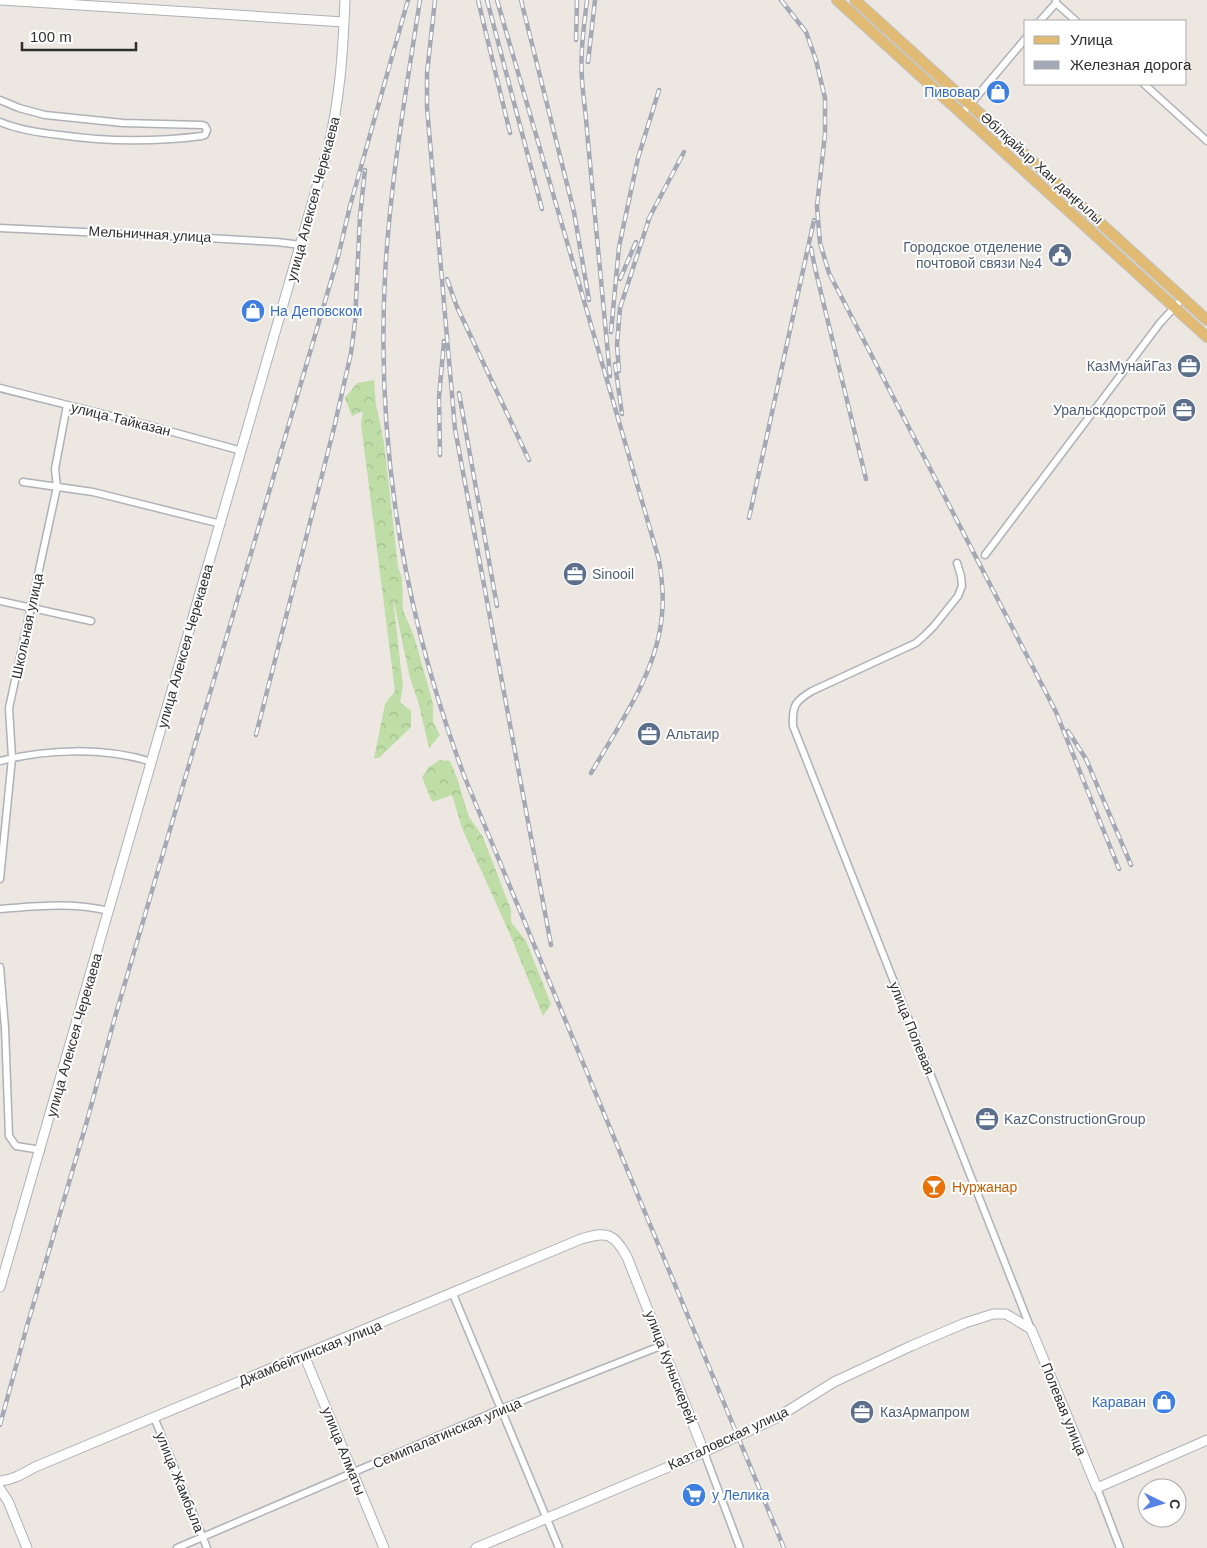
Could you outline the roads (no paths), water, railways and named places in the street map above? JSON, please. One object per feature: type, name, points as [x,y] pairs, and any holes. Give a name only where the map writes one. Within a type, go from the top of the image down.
[{"type":"main road","name":"Әбілқайыр Хан даңғылы","points":[[837,0],[1207,337]]},
{"type":"main road","name":"Әбілқайыр Хан даңғылы","points":[[855,0],[1207,320]]},
{"type":"street","points":[[1,0],[56,2],[344,22]]},
{"type":"street","name":"улица Алексея Черекаева","points":[[0,1287],[333,130],[341,71],[345,0]]},
{"type":"street","points":[[1041,20],[1056,1],[1075,20]]},
{"type":"street","points":[[962,114],[1024,40]]},
{"type":"street","points":[[1145,85],[1207,141]]},
{"type":"street","points":[[0,100],[28,111],[45,115],[123,123],[202,125],[205,126],[206,130],[202,136],[127,141],[33,132],[0,122]]},
{"type":"street","name":"Мельничная улица","points":[[0,228],[277,242],[300,246]]},
{"type":"street","points":[[986,555],[1155,331],[1183,298]]},
{"type":"street","name":"улица Тайказан","points":[[0,388],[242,451]]},
{"type":"street","name":"Школьная улица","points":[[0,880],[12,758],[10,708],[57,487],[55,469],[67,405]]},
{"type":"street","points":[[23,482],[93,492],[221,524]]},
{"type":"street","name":"улица Полевая","points":[[956,563],[961,576],[962,586],[958,596],[934,626],[916,643],[800,698],[794,706],[794,726],[1031,1329]]},
{"type":"street","points":[[0,601],[91,621]]},
{"type":"street","points":[[0,761],[60,753],[104,753],[152,762]]},
{"type":"street","points":[[0,909],[54,905],[92,907],[109,911]]},
{"type":"street","points":[[0,967],[6,1035],[9,1136],[16,1146],[40,1150]]},
{"type":"street","name":"Джамбейтинская улица","points":[[0,1481],[20,1476],[35,1467],[593,1235],[607,1235],[620,1243]]},
{"type":"street","name":"улица Куныскерей","points":[[620,1243],[663,1345],[740,1548]]},
{"type":"street","points":[[453,1294],[559,1548]]},
{"type":"street","name":"Казталовская улица","points":[[476,1548],[704,1452],[778,1417],[834,1382],[965,1323],[993,1314],[1006,1314],[1031,1329]]},
{"type":"street","name":"Полевая улица","points":[[1031,1329],[1097,1488]]},
{"type":"street","name":"Семипалатинская улица","points":[[177,1548],[501,1409],[663,1345]]},
{"type":"street","name":"улица Алматы","points":[[304,1355],[384,1548]]},
{"type":"street","name":"улица Жамбыла","points":[[154,1417],[207,1548]]},
{"type":"street","points":[[1120,1548],[1097,1488],[1207,1440]]},
{"type":"street","points":[[0,1489],[8,1500],[27,1548]]},
{"type":"railway","points":[[0,1425],[115,1017],[338,257],[350,206],[408,0]]},
{"type":"railway","points":[[420,0],[399,137],[387,241],[383,341],[385,405],[390,468],[399,531],[411,593],[444,717],[465,778],[784,1548]]},
{"type":"railway","points":[[435,0],[427,73],[427,108],[455,429],[551,945]]},
{"type":"railway","points":[[478,0],[510,133]]},
{"type":"railway","points":[[487,0],[542,209]]},
{"type":"railway","points":[[497,0],[659,560],[661,574],[662,614],[653,656],[636,697],[591,773]]},
{"type":"railway","points":[[521,0],[574,212],[589,300]]},
{"type":"railway","points":[[576,40],[577,0]]},
{"type":"railway","points":[[587,0],[582,49],[582,79],[610,376]]},
{"type":"railway","points":[[588,62],[595,0]]},
{"type":"railway","points":[[781,0],[806,32],[816,60],[825,98],[825,134],[817,206],[820,243],[829,273],[1056,712],[1119,869]]},
{"type":"railway","points":[[611,332],[619,247],[638,158],[659,90]]},
{"type":"railway","points":[[648,220],[684,152]]},
{"type":"railway","points":[[256,735],[334,428],[351,353],[355,322],[360,216],[365,170]]},
{"type":"railway","points":[[619,371],[617,345],[620,308],[650,216]]},
{"type":"railway","points":[[749,518],[814,220]]},
{"type":"railway","points":[[620,279],[636,242]]},
{"type":"railway","points":[[811,248],[866,479]]},
{"type":"railway","points":[[447,279],[457,307],[529,460]]},
{"type":"railway","points":[[440,455],[439,397],[444,341]]},
{"type":"railway","points":[[615,364],[622,414]]},
{"type":"railway","points":[[459,393],[497,606]]},
{"type":"railway","points":[[1068,731],[1086,759],[1131,865]]},
{"type":"place","name":"Пивовар","points":[[998,92]]},
{"type":"place","name":"Городское отделение почтовой связи №4","points":[[1060,255]]},
{"type":"place","name":"На Деповском","points":[[253,311]]},
{"type":"place","name":"КазМунайГаз","points":[[1189,366]]},
{"type":"place","name":"Уральскдорстрой","points":[[1184,410]]},
{"type":"place","name":"Sinooil","points":[[575,574]]},
{"type":"place","name":"Альтаир","points":[[649,734]]},
{"type":"place","name":"KazConstructionGroup","points":[[987,1119]]},
{"type":"place","name":"Нуржанар","points":[[934,1187]]},
{"type":"place","name":"Караван","points":[[1164,1402]]},
{"type":"place","name":"КазАрмапром","points":[[862,1412]]},
{"type":"place","name":"у Лелика","points":[[694,1495]]}]
